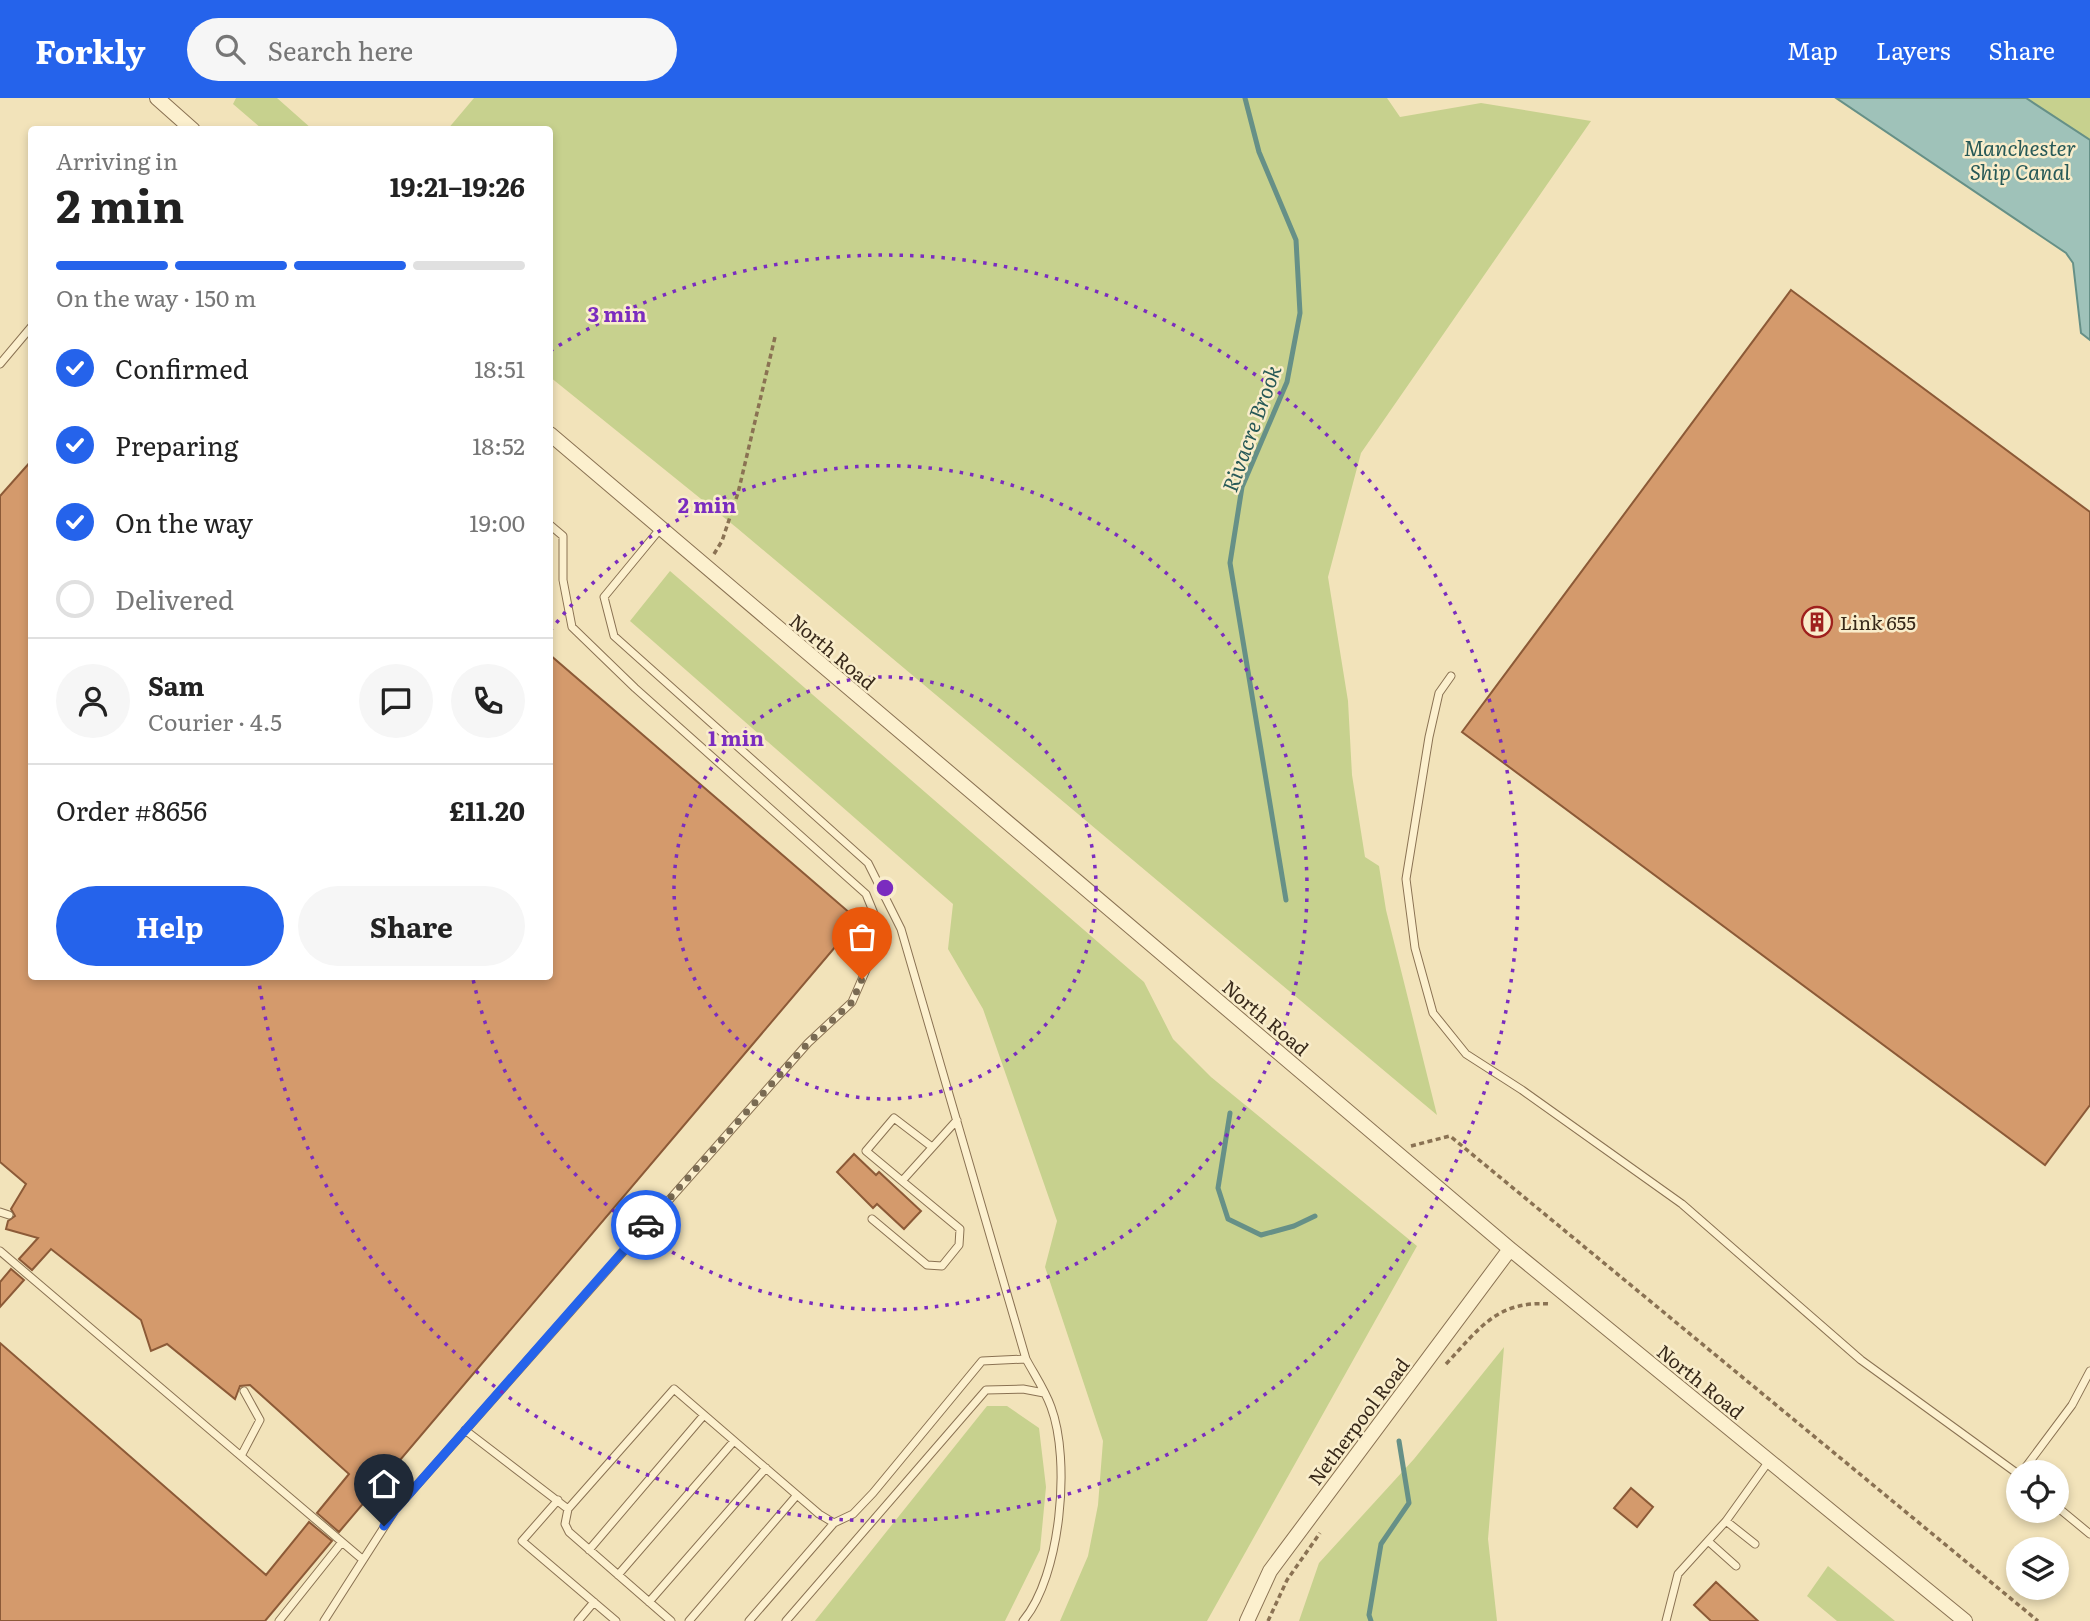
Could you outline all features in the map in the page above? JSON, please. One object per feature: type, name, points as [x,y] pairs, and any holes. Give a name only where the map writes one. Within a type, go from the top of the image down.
[{"type":"street","points":[[157,98],[184,126]]},
{"type":"street","name":"North Road","points":[[553,437],[1510,1249],[1965,1621]]},
{"type":"street","name":"Netherpool Road","points":[[1247,1621],[1270,1571],[1510,1249]]},
{"type":"lane","points":[[0,364],[28,331]]},
{"type":"lane","points":[[324,1621],[395,1510],[808,1043],[852,1002],[881,933],[866,894],[645,697],[572,627],[564,580],[564,536],[553,527]]},
{"type":"lane","points":[[660,529],[604,597],[614,636],[869,863],[901,929],[1026,1359],[1051,1407],[1061,1449],[1060,1492],[1053,1545],[1044,1580],[1031,1612],[1023,1621]]},
{"type":"lane","points":[[1451,676],[1439,693],[1406,879],[1415,948],[1433,1013],[1466,1054],[1682,1204],[1822,1323],[1861,1360],[2006,1463]]},
{"type":"lane","points":[[872,1219],[927,1265],[942,1266],[960,1245],[960,1229],[866,1151],[894,1118],[932,1147]]},
{"type":"lane","points":[[902,1181],[957,1120]]},
{"type":"lane","points":[[0,1212],[9,1215]]},
{"type":"lane","points":[[0,1251],[362,1559]]},
{"type":"lane","points":[[749,1621],[834,1523],[853,1514],[873,1493],[982,1361],[1026,1359]]},
{"type":"lane","points":[[2030,1460],[2072,1405],[2090,1371]]},
{"type":"lane","points":[[786,1621],[986,1390],[1023,1389],[1044,1393]]},
{"type":"lane","points":[[671,1621],[569,1532],[565,1524],[568,1509],[674,1390],[797,1495],[834,1523]]},
{"type":"lane","points":[[241,1455],[260,1420],[244,1391]]},
{"type":"lane","points":[[589,1550],[704,1415]]},
{"type":"lane","points":[[465,1430],[568,1509]]},
{"type":"lane","points":[[618,1575],[734,1441]]},
{"type":"lane","points":[[1665,1621],[1678,1574],[1726,1521],[1769,1461]]},
{"type":"lane","points":[[649,1602],[766,1468]]},
{"type":"lane","points":[[689,1621],[797,1495]]},
{"type":"lane","points":[[558,1500],[522,1541],[616,1621]]},
{"type":"lane","points":[[2069,1517],[2090,1534]]},
{"type":"lane","points":[[1726,1521],[1755,1544]]},
{"type":"lane","points":[[1708,1541],[1736,1566]]},
{"type":"lane","points":[[279,1621],[342,1542]]},
{"type":"lane","points":[[578,1621],[594,1602]]},
{"type":"path","points":[[706,568],[722,541],[738,493],[775,337]]},
{"type":"path","points":[[1394,1151],[1450,1136],[2038,1621]]},
{"type":"path","points":[[1445,1364],[1493,1314],[1527,1302],[1558,1304]]},
{"type":"path","points":[[1268,1621],[1287,1580],[1325,1526]]},
{"type":"green space","points":[[236,98],[277,98],[309,126],[259,126],[233,104]]},
{"type":"green space","points":[[474,98],[1387,98],[1400,117],[1481,103],[1591,121],[1361,453],[1328,577],[1348,701],[1352,775],[1365,857],[1379,866],[1386,910],[1437,1115],[737,528],[553,379],[553,126],[450,126]]},
{"type":"green space","points":[[2026,98],[2090,98],[2090,140]]},
{"type":"green space","points":[[670,571],[1144,982],[1173,1039],[1211,1077],[1417,1246],[1207,1621],[1060,1621],[1088,1556],[1098,1505],[1103,1441],[1045,1267],[1057,1221],[983,1009],[948,949],[953,904],[630,621]]},
{"type":"green space","points":[[1504,1347],[1488,1539],[1497,1621],[1299,1621],[1319,1563],[1414,1459]]},
{"type":"green space","points":[[987,1406],[1007,1406],[1039,1428],[1046,1487],[1040,1550],[1005,1621],[815,1621]]},
{"type":"green space","points":[[1828,1566],[1895,1621],[1837,1621],[1807,1596]]},
{"type":"water","name":"Manchester Ship Canal","points":[[1836,98],[2026,98],[2090,140],[2090,340],[2081,333],[2073,263],[2066,253]]},
{"type":"building","name":"Link 655","points":[[1791,290],[2090,512],[2090,1105],[2045,1165],[1462,732]]},
{"type":"building","points":[[28,464],[28,980],[553,980],[553,658],[858,920],[339,1532],[317,1513],[349,1474],[250,1385],[240,1386],[235,1399],[167,1344],[151,1351],[141,1320],[51,1249],[32,1270],[19,1259],[38,1238],[6,1229],[8,1221],[15,1216],[11,1209],[26,1184],[0,1162],[0,496]]},
{"type":"building","points":[[854,1154],[876,1175],[879,1172],[921,1211],[904,1229],[877,1204],[873,1208],[837,1172]]},
{"type":"building","points":[[11,1269],[24,1280],[0,1307],[0,1282]]},
{"type":"building","points":[[0,1343],[266,1575],[309,1522],[332,1541],[265,1621],[0,1621]]},
{"type":"building","points":[[1631,1488],[1653,1507],[1637,1527],[1614,1508]]},
{"type":"building","points":[[1716,1582],[1758,1621],[1711,1621],[1694,1605]]},
{"type":"waterway","name":"Rivacre Brook","points":[[1245,98],[1259,152],[1296,240],[1300,313],[1287,382],[1242,487],[1230,563],[1286,900]]},
{"type":"waterway","points":[[1230,1113],[1218,1188],[1228,1219],[1261,1235],[1294,1226],[1315,1216]]},
{"type":"waterway","name":"Rivacre Brook","points":[[1371,1621],[1369,1615],[1381,1544],[1409,1503],[1399,1441]]},
{"type":"way so far","points":[[646,1225],[808,1043],[852,1002],[862,979]]},
{"type":"place","name":"Link 655","points":[[1817,622]]},
{"type":"route","points":[[384,1526],[395,1510],[646,1225]]}]
